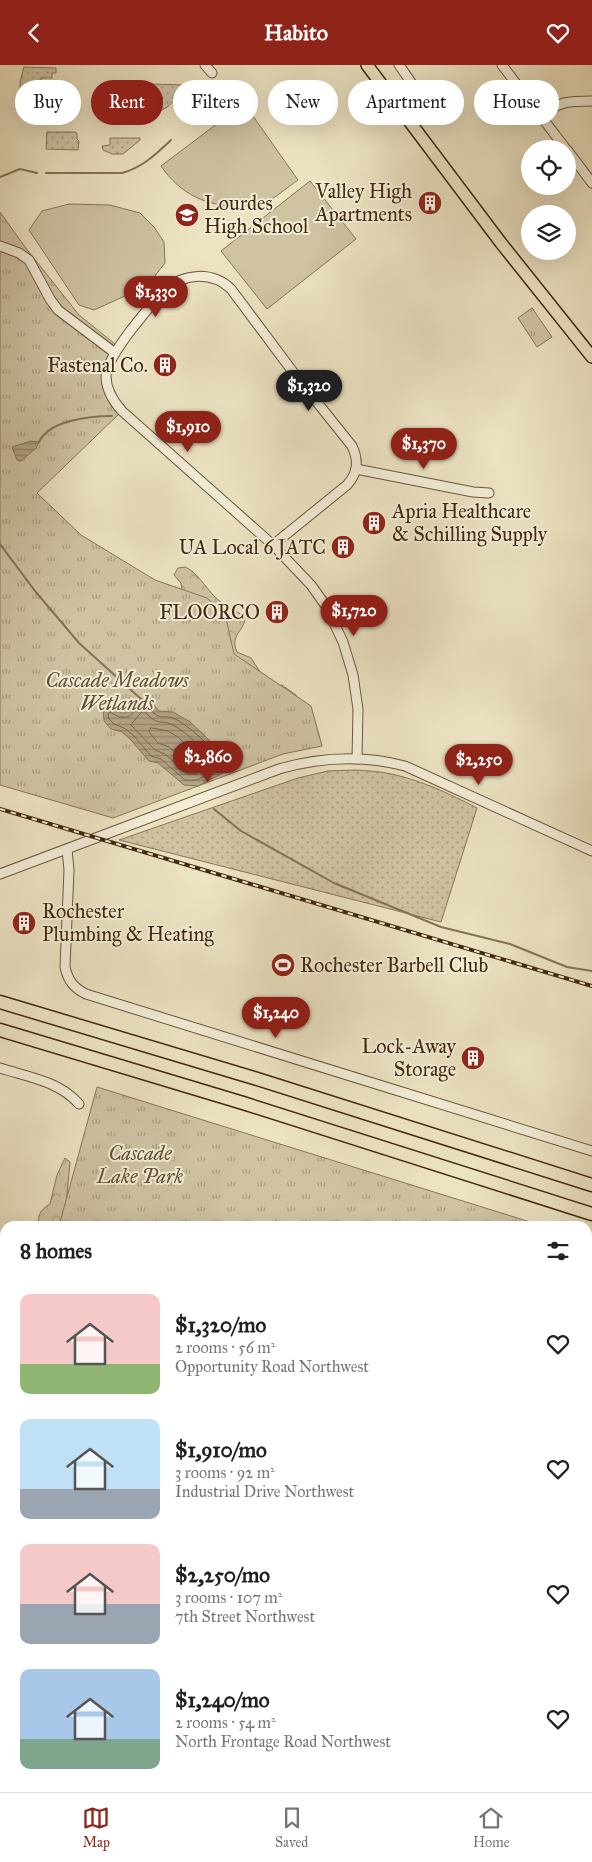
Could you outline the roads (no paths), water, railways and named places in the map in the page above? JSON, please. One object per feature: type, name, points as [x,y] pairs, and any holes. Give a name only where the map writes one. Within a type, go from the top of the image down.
[{"type":"highway","points":[[0,1002],[245,1075],[592,1185]]},
{"type":"highway","points":[[0,1030],[243,1103],[592,1213]]},
{"type":"main road","points":[[367,65],[501,243],[592,357]]},
{"type":"street","points":[[205,65],[212,73]]},
{"type":"street","points":[[399,65],[410,80]]},
{"type":"street","points":[[502,65],[514,80]]},
{"type":"street","points":[[559,104],[592,101]]},
{"type":"street","points":[[549,125],[560,140]]},
{"type":"street","points":[[576,162],[592,183]]},
{"type":"street","points":[[0,246],[19,253],[29,261],[58,310],[115,353]]},
{"type":"street","points":[[273,545],[352,480],[356,469],[356,457],[352,446],[296,376],[231,289],[219,280],[197,276],[176,281],[165,290],[115,353],[108,367],[106,377],[108,388],[115,403],[273,545],[307,580],[326,606],[343,642],[354,675],[357,697],[357,759]]},
{"type":"street","points":[[356,469],[473,492],[489,493]]},
{"type":"street","points":[[0,874],[280,769],[316,760],[357,759],[387,762],[424,773],[592,851]]},
{"type":"street","points":[[67,849],[69,870],[65,967],[67,975],[78,990],[592,1151]]},
{"type":"street","points":[[0,1068],[58,1086],[72,1095],[79,1104]]},
{"type":"water","points":[[31,441],[39,442],[36,448],[21,461],[17,460],[12,447]]},
{"type":"water","points":[[140,698],[152,703],[159,711],[173,712],[190,722],[223,754],[226,763],[225,772],[198,786],[184,785],[158,763],[149,761],[130,739],[122,732],[111,729],[104,721],[103,708],[105,704],[116,708],[121,713],[126,713]]},
{"type":"waterway","points":[[46,173],[122,173],[143,164],[171,140]]},
{"type":"waterway","points":[[0,177],[20,169],[37,173]]},
{"type":"waterway","points":[[39,442],[44,435],[61,424],[82,418],[112,416]]},
{"type":"waterway","points":[[0,544],[35,591],[79,643],[141,699]]},
{"type":"waterway","points":[[214,809],[241,831],[334,883],[441,927],[510,944],[567,967],[592,971]]},
{"type":"railway","points":[[0,809],[592,986]]},
{"type":"place","name":"Valley High Apartments","points":[[430,203]]},
{"type":"place","name":"Lourdes High School","points":[[187,215]]},
{"type":"place","name":"Fastenal Co.","points":[[165,365]]},
{"type":"place","name":"Apria Healthcare & Schilling Supply","points":[[374,523]]},
{"type":"place","name":"UA Local 6 JATC","points":[[343,547]]},
{"type":"place","name":"FLOORCO","points":[[277,612]]},
{"type":"place","name":"Rochester Plumbing & Heating","points":[[24,923]]},
{"type":"place","name":"Rochester Barbell Club","points":[[283,965]]},
{"type":"place","name":"Lock-Away Storage","points":[[473,1058]]},
{"type":"park label","name":"Cascade Meadows Wetlands","points":[[117,692]]},
{"type":"park label","name":"Cascade Lake Park","points":[[140,1164]]}]
